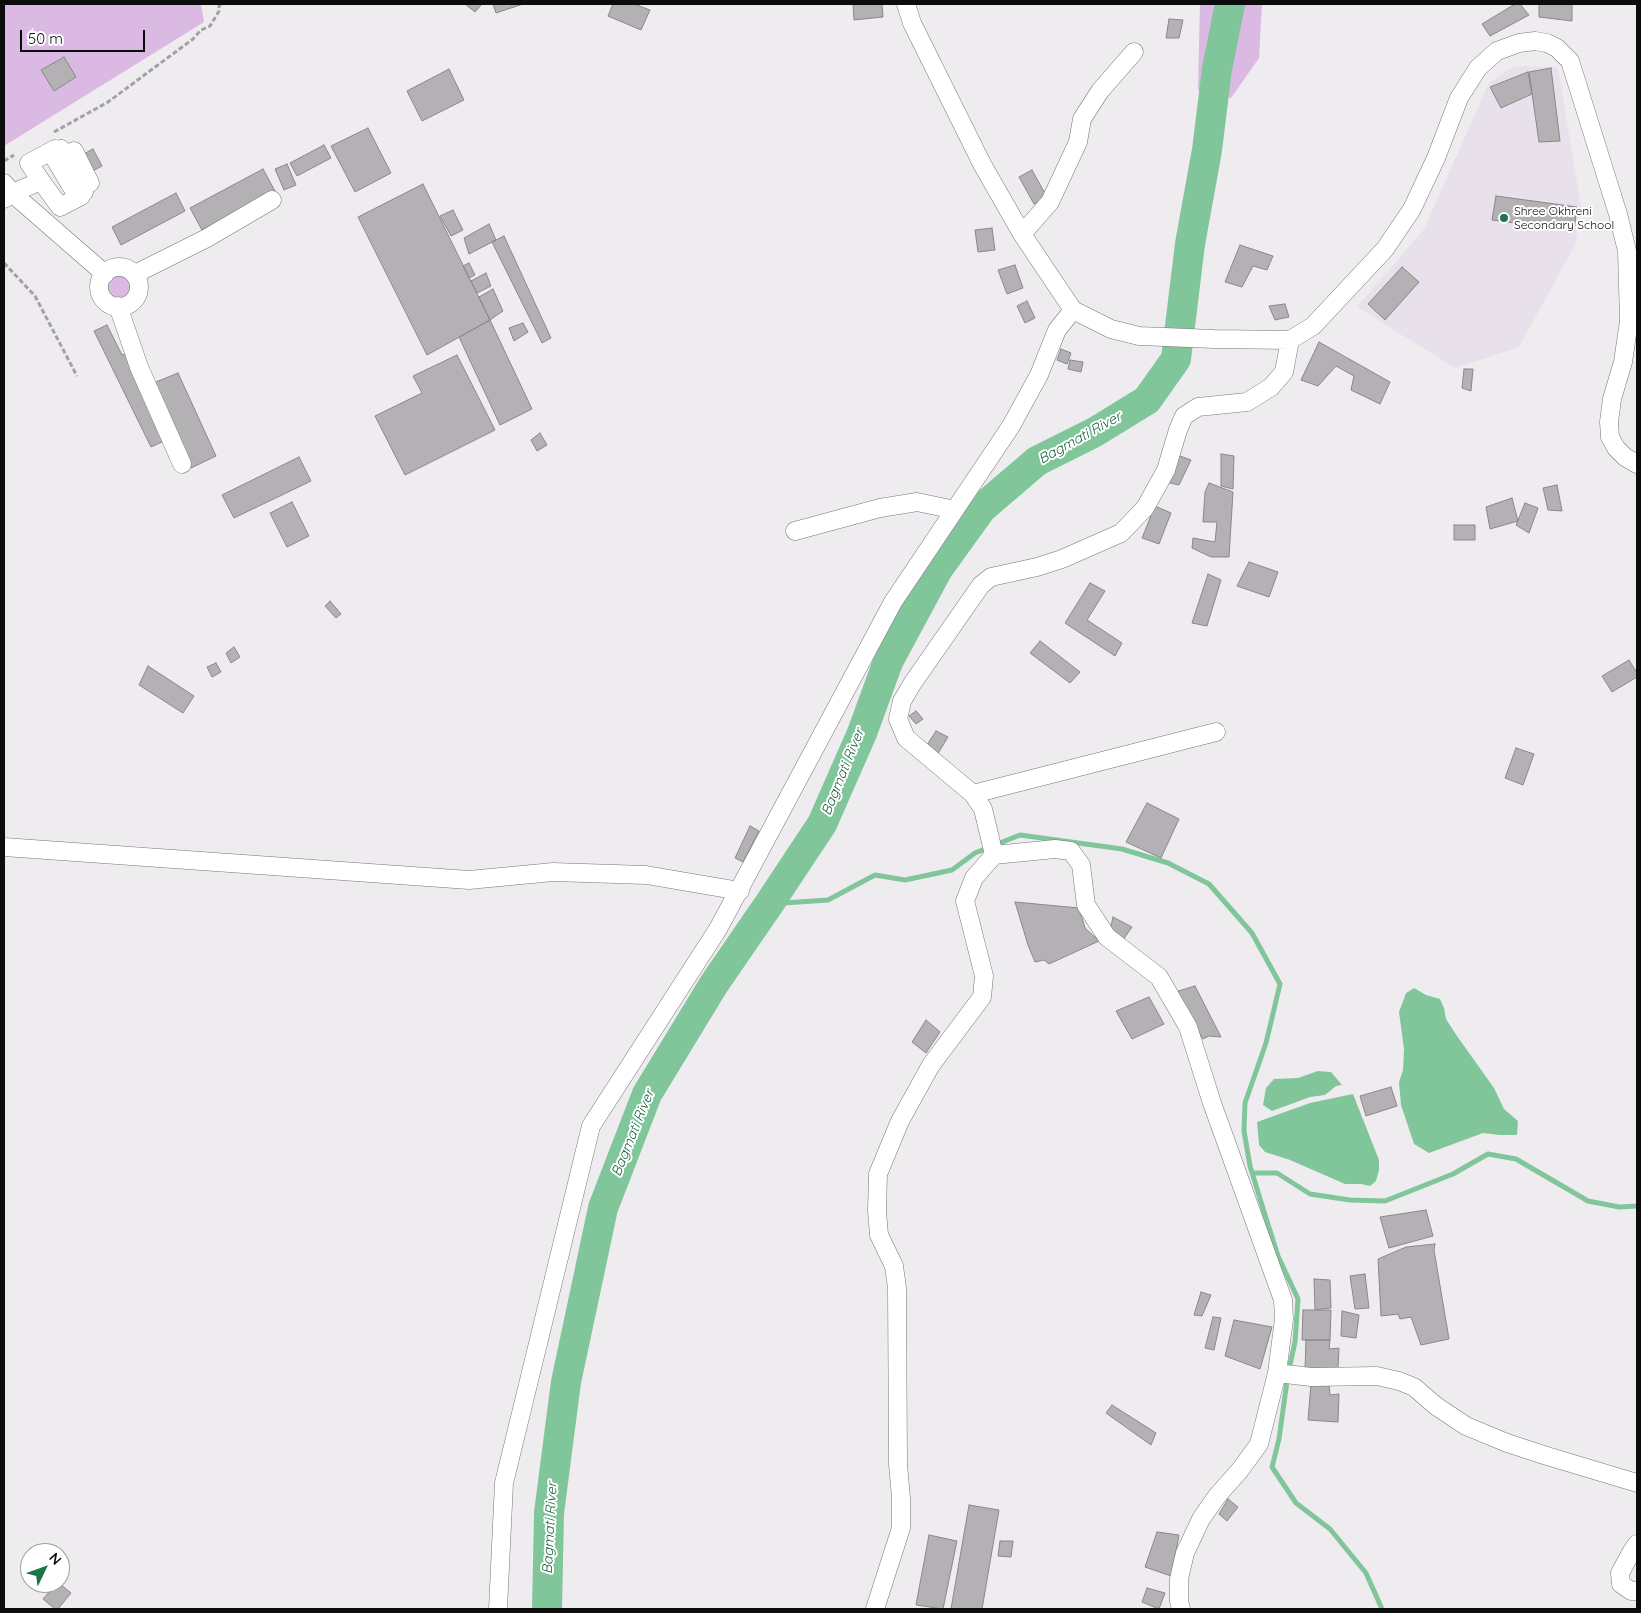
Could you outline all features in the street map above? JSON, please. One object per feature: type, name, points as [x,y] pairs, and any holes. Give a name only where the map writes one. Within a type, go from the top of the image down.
[{"type":"street","points":[[906,4],[912,23],[982,164],[1022,234],[1072,310],[1111,329],[1138,336],[1290,340],[1313,326],[1385,249],[1412,209],[1436,158],[1459,98],[1478,68],[1497,51],[1519,43],[1547,42],[1557,48],[1570,61],[1618,214],[1627,251],[1629,321],[1623,362],[1612,399],[1609,422],[1610,437],[1616,448],[1625,457],[1637,464]]},
{"type":"street","points":[[1022,234],[1050,202],[1078,142],[1082,119],[1100,91],[1134,52]]},
{"type":"street","points":[[6,192],[49,184]]},
{"type":"street","points":[[6,192],[104,274]]},
{"type":"street","points":[[135,274],[207,238],[272,200]]},
{"type":"street","points":[[120,267],[130,270],[135,274],[138,280],[138,293],[135,299],[130,303],[118,306],[106,301],[100,285],[104,274],[120,267]]},
{"type":"street","points":[[118,306],[139,367],[182,464]]},
{"type":"street","points":[[498,1609],[504,1483],[592,1126],[740,892],[893,602],[1011,426],[1039,375],[1057,330],[1072,310]]},
{"type":"street","points":[[994,855],[983,809],[973,794],[906,738],[898,719],[902,701],[981,586],[991,577],[1062,560],[1121,534],[1145,508],[1166,470],[1184,416],[1198,407],[1247,402],[1271,387],[1284,372],[1290,340]]},
{"type":"street","points":[[795,531],[880,508],[917,502],[955,510]]},
{"type":"street","points":[[973,794],[1216,732]]},
{"type":"street","points":[[4,847],[469,880],[552,872],[646,875],[740,892]]},
{"type":"street","points":[[875,1609],[901,1528],[898,1464],[897,1288],[894,1266],[878,1235],[878,1174],[900,1121],[931,1065],[982,998],[984,976],[966,901],[974,878],[994,855],[1055,849],[1071,851],[1081,865],[1086,905],[1107,937],[1159,977],[1188,1027],[1212,1102],[1284,1300],[1284,1319],[1278,1373],[1259,1444],[1201,1519],[1185,1553],[1178,1579],[1178,1601],[1181,1609]]},
{"type":"street","points":[[1278,1373],[1311,1377],[1376,1376],[1399,1381],[1414,1387],[1436,1406],[1466,1426],[1531,1451],[1637,1483]]},
{"type":"street","points":[[1637,1544],[1620,1573],[1621,1584],[1631,1591],[1637,1590]]},
{"type":"path","points":[[47,136],[108,102],[193,39],[201,30],[210,26],[221,4]]},
{"type":"path","points":[[4,161],[21,151]]},
{"type":"path","points":[[4,263],[35,296],[77,376]]},
{"type":"shaded area","points":[[4,4],[201,4],[204,22],[4,146]]},
{"type":"shaded area","points":[[1200,4],[1262,4],[1259,58],[1231,98],[1198,90]]},
{"type":"shaded area","name":"Shree Okhreni Secondary School","points":[[1514,66],[1558,67],[1581,207],[1575,245],[1519,347],[1455,368],[1357,307],[1424,229],[1489,83]]},
{"type":"shaded area","points":[[119,272],[125,273],[133,281],[133,293],[125,301],[119,302],[113,301],[105,293],[104,287],[105,281],[113,273]]},
{"type":"shaded area","points":[[1414,988],[1426,995],[1440,999],[1446,1019],[1494,1088],[1504,1109],[1518,1121],[1517,1135],[1483,1133],[1429,1153],[1414,1144],[1401,1105],[1399,1082],[1403,1070],[1404,1049],[1399,1012],[1406,993]]},
{"type":"shaded area","points":[[1318,1071],[1331,1072],[1342,1085],[1336,1086],[1325,1095],[1310,1097],[1272,1111],[1263,1105],[1266,1088],[1274,1079],[1298,1078]]},
{"type":"shaded area","points":[[1353,1094],[1379,1160],[1376,1181],[1370,1186],[1345,1184],[1290,1160],[1265,1152],[1259,1145],[1257,1122],[1310,1103]]},
{"type":"building","points":[[465,4],[482,4],[475,12]]},
{"type":"building","points":[[493,4],[523,4],[496,13]]},
{"type":"building","points":[[613,4],[634,4],[650,10],[641,30],[608,16]]},
{"type":"building","points":[[853,4],[882,4],[883,17],[854,20]]},
{"type":"building","points":[[1515,4],[1520,4],[1529,15],[1490,36],[1482,24]]},
{"type":"building","points":[[1539,4],[1572,4],[1572,21],[1539,17]]},
{"type":"building","points":[[1169,19],[1183,20],[1179,38],[1166,38]]},
{"type":"building","points":[[64,57],[76,77],[54,91],[41,70]]},
{"type":"building","points":[[1551,68],[1560,141],[1539,142],[1529,72]]},
{"type":"building","points":[[449,69],[464,100],[422,121],[407,91]]},
{"type":"building","points":[[1528,72],[1532,94],[1501,108],[1490,87]]},
{"type":"building","points":[[368,128],[391,173],[355,192],[331,146]]},
{"type":"building","points":[[324,145],[331,158],[297,176],[290,163]]},
{"type":"building","points":[[93,149],[102,166],[87,174],[78,157]]},
{"type":"building","points":[[287,164],[296,185],[284,190],[275,169]]},
{"type":"building","points":[[263,169],[275,191],[202,230],[190,208]]},
{"type":"building","points":[[1032,170],[1047,197],[1034,204],[1019,177]]},
{"type":"building","points":[[423,184],[490,320],[427,355],[358,217]]},
{"type":"building","points":[[176,193],[185,211],[121,245],[112,227]]},
{"type":"building","points":[[1496,196],[1577,207],[1574,231],[1492,220]]},
{"type":"building","points":[[453,210],[463,230],[451,236],[440,216]]},
{"type":"building","points":[[489,224],[496,240],[469,254],[464,238]]},
{"type":"building","points":[[992,228],[995,250],[978,252],[975,230]]},
{"type":"building","points":[[504,236],[551,338],[542,343],[492,242]]},
{"type":"building","points":[[1240,245],[1273,256],[1267,270],[1253,266],[1242,287],[1225,282]]},
{"type":"building","points":[[469,263],[475,275],[469,278],[463,266]]},
{"type":"building","points":[[1015,265],[1023,288],[1007,294],[998,270]]},
{"type":"building","points":[[1402,267],[1419,282],[1385,320],[1368,304]]},
{"type":"building","points":[[486,273],[491,286],[477,293],[471,281]]},
{"type":"building","points":[[493,289],[503,311],[490,320],[479,297]]},
{"type":"building","points":[[1027,301],[1035,318],[1025,323],[1017,306]]},
{"type":"building","points":[[1285,304],[1289,317],[1275,320],[1269,306]]},
{"type":"building","points":[[490,320],[532,409],[500,425],[459,337]]},
{"type":"building","points":[[523,323],[528,332],[514,341],[509,328]]},
{"type":"building","points":[[107,325],[122,355],[127,353],[168,439],[151,447],[94,331]]},
{"type":"building","points":[[1319,342],[1390,382],[1380,404],[1351,390],[1354,376],[1336,366],[1318,386],[1301,380]]},
{"type":"building","points":[[1061,349],[1071,353],[1067,364],[1057,360]]},
{"type":"building","points":[[457,355],[495,430],[405,475],[375,416],[422,393],[413,376]]},
{"type":"building","points":[[1070,360],[1083,362],[1081,372],[1068,369]]},
{"type":"building","points":[[1464,369],[1473,369],[1471,391],[1462,388]]},
{"type":"building","points":[[178,373],[216,456],[191,468],[151,384]]},
{"type":"building","points":[[540,433],[547,445],[537,451],[531,440]]},
{"type":"building","points":[[1221,454],[1234,456],[1233,489],[1221,486]]},
{"type":"building","points":[[1177,455],[1191,460],[1179,485],[1166,482]]},
{"type":"building","points":[[299,457],[311,481],[234,518],[222,495]]},
{"type":"building","points":[[1209,483],[1233,492],[1229,557],[1211,557],[1192,548],[1193,538],[1215,542],[1217,522],[1203,522],[1205,492]]},
{"type":"building","points":[[1557,485],[1562,511],[1548,510],[1543,488]]},
{"type":"building","points":[[1512,498],[1518,521],[1490,529],[1486,507]]},
{"type":"building","points":[[292,502],[309,536],[287,547],[270,513]]},
{"type":"building","points":[[1525,503],[1538,508],[1529,533],[1516,525]]},
{"type":"building","points":[[1155,506],[1171,513],[1159,544],[1142,538]]},
{"type":"building","points":[[1454,525],[1475,525],[1475,540],[1454,540]]},
{"type":"building","points":[[1249,562],[1278,572],[1269,597],[1237,586]]},
{"type":"building","points":[[1208,574],[1221,580],[1207,626],[1192,623]]},
{"type":"building","points":[[1090,583],[1105,591],[1087,620],[1122,643],[1115,656],[1065,623]]},
{"type":"building","points":[[330,601],[341,614],[336,618],[325,606]]},
{"type":"building","points":[[1040,641],[1080,672],[1070,683],[1030,653]]},
{"type":"building","points":[[234,647],[240,657],[231,663],[226,653]]},
{"type":"building","points":[[1629,660],[1637,673],[1637,677],[1612,692],[1602,676]]},
{"type":"building","points":[[216,663],[221,672],[212,677],[207,667]]},
{"type":"building","points":[[148,666],[194,696],[183,713],[139,685]]},
{"type":"building","points":[[916,711],[923,719],[916,724],[909,716]]},
{"type":"building","points":[[936,731],[948,737],[937,755],[925,748]]},
{"type":"building","points":[[1516,748],[1534,754],[1523,785],[1505,778]]},
{"type":"building","points":[[1147,803],[1179,819],[1161,858],[1126,842]]},
{"type":"building","points":[[750,826],[759,831],[743,862],[735,858]]},
{"type":"building","points":[[1015,902],[1079,908],[1085,928],[1099,941],[1049,964],[1044,960],[1035,962]]},
{"type":"building","points":[[1113,917],[1132,927],[1123,940],[1110,931]]},
{"type":"building","points":[[1195,986],[1221,1037],[1209,1036],[1203,1039],[1175,992]]},
{"type":"building","points":[[1149,997],[1164,1024],[1132,1039],[1116,1011]]},
{"type":"building","points":[[926,1020],[940,1032],[926,1053],[912,1042]]},
{"type":"building","points":[[1391,1087],[1397,1106],[1366,1116],[1360,1096]]},
{"type":"building","points":[[1426,1210],[1433,1236],[1389,1248],[1380,1217]]},
{"type":"building","points":[[1435,1244],[1434,1250],[1449,1339],[1421,1345],[1411,1317],[1400,1319],[1398,1314],[1381,1316],[1378,1259],[1406,1247]]},
{"type":"building","points":[[1365,1274],[1369,1308],[1355,1309],[1350,1276]]},
{"type":"building","points":[[1314,1279],[1330,1280],[1331,1308],[1315,1310]]},
{"type":"building","points":[[1201,1292],[1211,1295],[1202,1316],[1194,1315]]},
{"type":"building","points":[[1303,1310],[1331,1310],[1330,1340],[1302,1340]]},
{"type":"building","points":[[1342,1311],[1359,1315],[1356,1338],[1341,1336]]},
{"type":"building","points":[[1213,1317],[1221,1318],[1214,1350],[1205,1348]]},
{"type":"building","points":[[1234,1320],[1272,1327],[1260,1369],[1225,1356]]},
{"type":"building","points":[[1306,1340],[1330,1340],[1329,1349],[1339,1348],[1338,1369],[1305,1368]]},
{"type":"building","points":[[1311,1384],[1329,1384],[1330,1395],[1339,1394],[1338,1422],[1308,1420]]},
{"type":"building","points":[[1112,1405],[1156,1433],[1151,1445],[1106,1413]]},
{"type":"building","points":[[1228,1499],[1238,1507],[1227,1521],[1219,1514]]},
{"type":"building","points":[[969,1505],[999,1510],[982,1609],[951,1609]]},
{"type":"building","points":[[1157,1532],[1179,1535],[1171,1576],[1145,1567]]},
{"type":"building","points":[[929,1535],[957,1541],[943,1609],[916,1605]]},
{"type":"building","points":[[1000,1541],[1013,1541],[1011,1557],[998,1556]]},
{"type":"building","points":[[1147,1588],[1165,1593],[1159,1609],[1142,1602]]},
{"type":"building","points":[[48,1593],[71,1593],[58,1609],[55,1609],[43,1599]]},
{"type":"waterway","name":"Bagmati River","points":[[547,1609],[549,1513],[566,1382],[603,1208],[647,1094],[714,984],[822,824],[862,733],[888,662],[938,569],[982,508],[1037,461],[1095,432],[1147,400],[1176,359],[1190,244],[1207,150],[1217,69],[1230,4]]},
{"type":"waterway","points":[[769,904],[828,900],[875,875],[905,880],[952,870],[975,853],[1020,835],[1122,849],[1168,863],[1209,884],[1252,933],[1280,984],[1266,1043],[1245,1103],[1244,1131],[1250,1166],[1278,1256],[1298,1299],[1295,1342],[1288,1374],[1279,1439],[1272,1467],[1296,1503],[1330,1529],[1366,1573],[1382,1609]]},
{"type":"waterway","points":[[1253,1173],[1277,1173],[1310,1194],[1350,1200],[1385,1201],[1453,1174],[1488,1154],[1516,1159],[1588,1201],[1619,1207],[1637,1206]]},
{"type":"place","name":"Shree Okhreni Secondary School","points":[[1504,218]]}]
